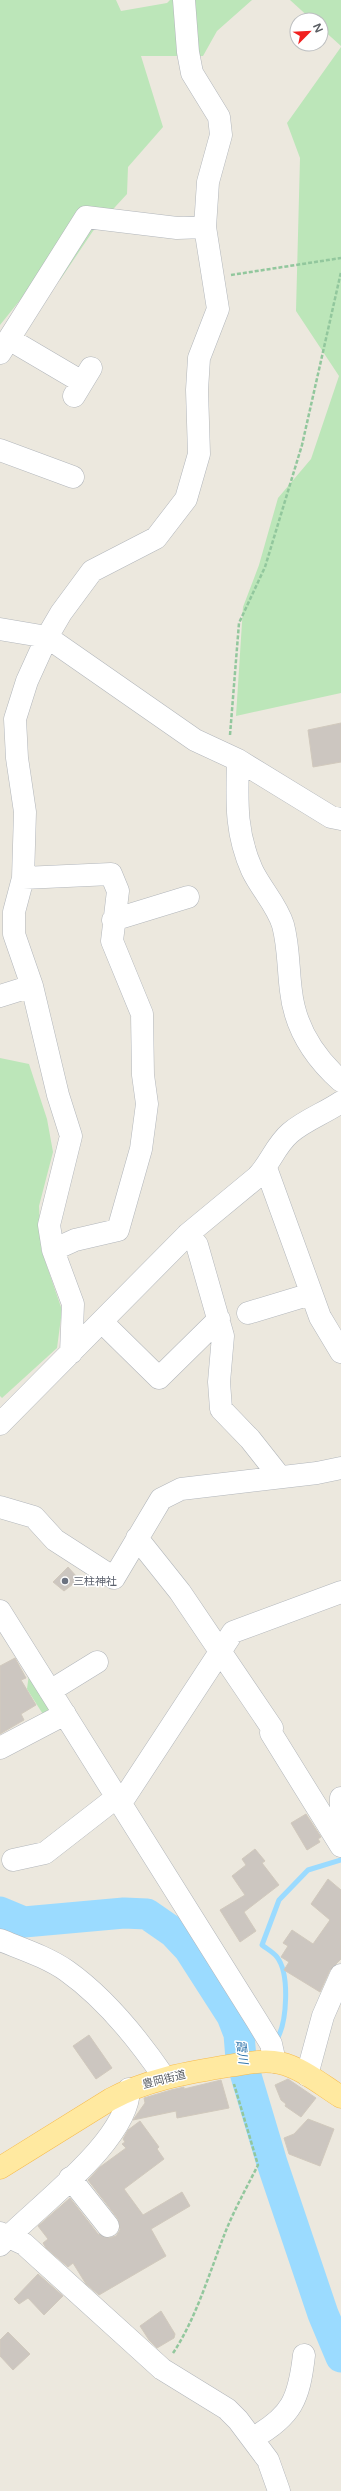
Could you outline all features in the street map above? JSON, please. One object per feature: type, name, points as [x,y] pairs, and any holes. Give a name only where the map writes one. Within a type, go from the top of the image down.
[{"type":"main road","name":"豊岡街道","points":[[0,2168],[129,2089],[164,2078],[231,2066],[266,2062],[292,2067],[341,2097]]},
{"type":"street","points":[[72,1353],[73,1304],[52,1250],[49,1225],[52,1207],[66,1161],[71,1136],[58,1095],[32,986],[14,934],[14,912],[23,878],[25,812],[8,757],[15,719],[27,681],[47,637],[61,613],[92,571],[156,538],[186,498],[199,454],[199,358],[218,309],[205,227],[208,182],[221,134],[219,117],[192,73],[188,52],[184,0]]},
{"type":"street","points":[[82,382],[4,346],[86,217],[177,228],[205,227]]},
{"type":"street","points":[[0,450],[73,478]]},
{"type":"street","points":[[0,629],[47,637],[92,667],[133,699],[195,740],[233,758],[331,817],[341,819]]},
{"type":"street","points":[[233,758],[237,819],[241,839],[252,870],[283,923],[288,945],[291,992],[296,1020],[324,1066],[341,1081]]},
{"type":"street","points":[[23,878],[111,874],[118,891],[112,941],[142,1014],[143,1075],[147,1104],[141,1149],[118,1230],[75,1240],[52,1250]]},
{"type":"street","points":[[114,920],[188,897]]},
{"type":"street","points":[[0,996],[32,986]]},
{"type":"street","points":[[0,1424],[72,1353],[188,1234],[266,1168],[273,1151],[290,1132],[341,1102]]},
{"type":"street","points":[[266,1168],[280,1202],[320,1317],[341,1352]]},
{"type":"street","points":[[188,1234],[196,1245],[223,1336],[220,1382],[221,1409],[250,1439],[280,1477]]},
{"type":"street","points":[[248,1313],[311,1294]]},
{"type":"street","points":[[102,1322],[158,1378],[219,1319]]},
{"type":"street","points":[[0,1507],[34,1517],[55,1540],[114,1578],[162,1499],[181,1489],[329,1472],[341,1468]]},
{"type":"street","points":[[137,1538],[180,1592],[272,1728],[271,1733],[341,1846]]},
{"type":"street","points":[[13,1860],[45,1853],[119,1800],[233,1632],[341,1592]]},
{"type":"street","points":[[0,1611],[271,2044],[266,2062]]},
{"type":"street","points":[[50,1691],[97,1662]]},
{"type":"street","points":[[0,1748],[64,1714]]},
{"type":"street","points":[[341,1798],[341,1816]]},
{"type":"street","points":[[0,1940],[44,1958],[66,1971],[86,1986],[132,2036],[164,2078]]},
{"type":"street","points":[[307,2075],[323,2016],[341,1975]]},
{"type":"street","points":[[3,2238],[98,2152],[117,2127],[129,2102],[129,2089]]},
{"type":"street","points":[[70,2178],[108,2226]]},
{"type":"street","points":[[3,2238],[24,2244],[162,2369],[226,2409],[253,2438],[268,2460],[279,2491]]},
{"type":"street","points":[[253,2438],[271,2428],[288,2412],[296,2394],[304,2355]]},
{"type":"path","points":[[213,277],[341,258]]},
{"type":"path","points":[[233,758],[239,623],[265,567],[302,445],[341,272]]},
{"type":"path","points":[[162,2369],[187,2329],[212,2272],[226,2231],[258,2165],[231,2066]]},
{"type":"green space","points":[[0,0],[116,0],[121,11],[167,3],[170,0],[252,0],[217,31],[203,56],[141,56],[163,127],[128,167],[127,194],[93,231],[60,280],[37,279],[0,325]]},
{"type":"green space","points":[[290,0],[341,0],[341,46],[329,35],[329,12],[303,12]]},
{"type":"green space","points":[[341,47],[341,693],[236,716],[243,607],[259,565],[278,498],[311,459],[339,376],[296,311],[300,158],[287,123]]},
{"type":"green space","points":[[0,1058],[29,1064],[47,1119],[53,1152],[39,1206],[41,1249],[62,1310],[57,1348],[2,1398],[0,1396]]},
{"type":"green space","points":[[29,1674],[54,1714],[46,1719],[27,1689]]},
{"type":"building","points":[[341,723],[341,762],[313,767],[308,730]]},
{"type":"building","name":"三柱神社","points":[[68,1567],[77,1577],[77,1581],[64,1591],[53,1582]]},
{"type":"building","points":[[15,1658],[26,1678],[21,1680],[36,1705],[21,1714],[24,1720],[0,1734],[0,1666]]},
{"type":"building","points":[[306,1814],[321,1837],[318,1839],[320,1842],[307,1850],[291,1823]]},
{"type":"building","points":[[255,1849],[265,1861],[262,1863],[279,1885],[244,1912],[256,1931],[240,1942],[220,1910],[245,1895],[232,1876],[246,1865],[242,1859]]},
{"type":"building","points":[[328,1879],[341,1890],[341,1959],[330,1970],[320,1992],[284,1970],[289,1962],[281,1957],[288,1946],[283,1943],[292,1930],[313,1944],[330,1920],[311,1904]]},
{"type":"building","points":[[89,2035],[112,2068],[96,2079],[73,2046]]},
{"type":"building","points":[[288,2079],[316,2098],[301,2117],[285,2106],[286,2104],[281,2100],[275,2085]]},
{"type":"building","points":[[221,2080],[229,2108],[177,2118],[176,2111],[133,2120],[145,2103],[144,2098],[171,2090],[184,2087],[184,2089]]},
{"type":"building","points":[[308,2119],[334,2129],[320,2166],[289,2154],[284,2138],[294,2134]]},
{"type":"building","points":[[140,2121],[159,2147],[157,2149],[164,2159],[124,2189],[143,2215],[182,2192],[190,2206],[151,2229],[166,2256],[99,2295],[86,2284],[73,2263],[68,2267],[46,2248],[43,2243],[48,2239],[38,2226],[70,2198],[98,2234],[109,2238],[116,2236],[120,2230],[118,2219],[88,2180],[100,2167],[126,2148],[122,2144],[125,2142],[123,2139],[128,2130]]},
{"type":"building","points":[[38,2274],[63,2296],[44,2315],[28,2298],[19,2304],[14,2299]]},
{"type":"building","points":[[161,2311],[175,2334],[174,2338],[157,2348],[149,2340],[140,2326]]},
{"type":"building","points":[[8,2332],[30,2354],[13,2370],[0,2356],[0,2340]]},
{"type":"waterway","points":[[277,2039],[285,2010],[286,1998],[284,1975],[277,1957],[262,1945],[279,1900],[308,1870],[341,1860]]},
{"type":"waterway","name":"霞川","points":[[0,1912],[24,1922],[124,1913],[147,1914],[173,1932],[189,1949],[232,2016],[239,2034],[241,2059],[272,2163],[323,2314],[341,2357]]},
{"type":"place","name":"三柱神社","points":[[65,1581]]}]
